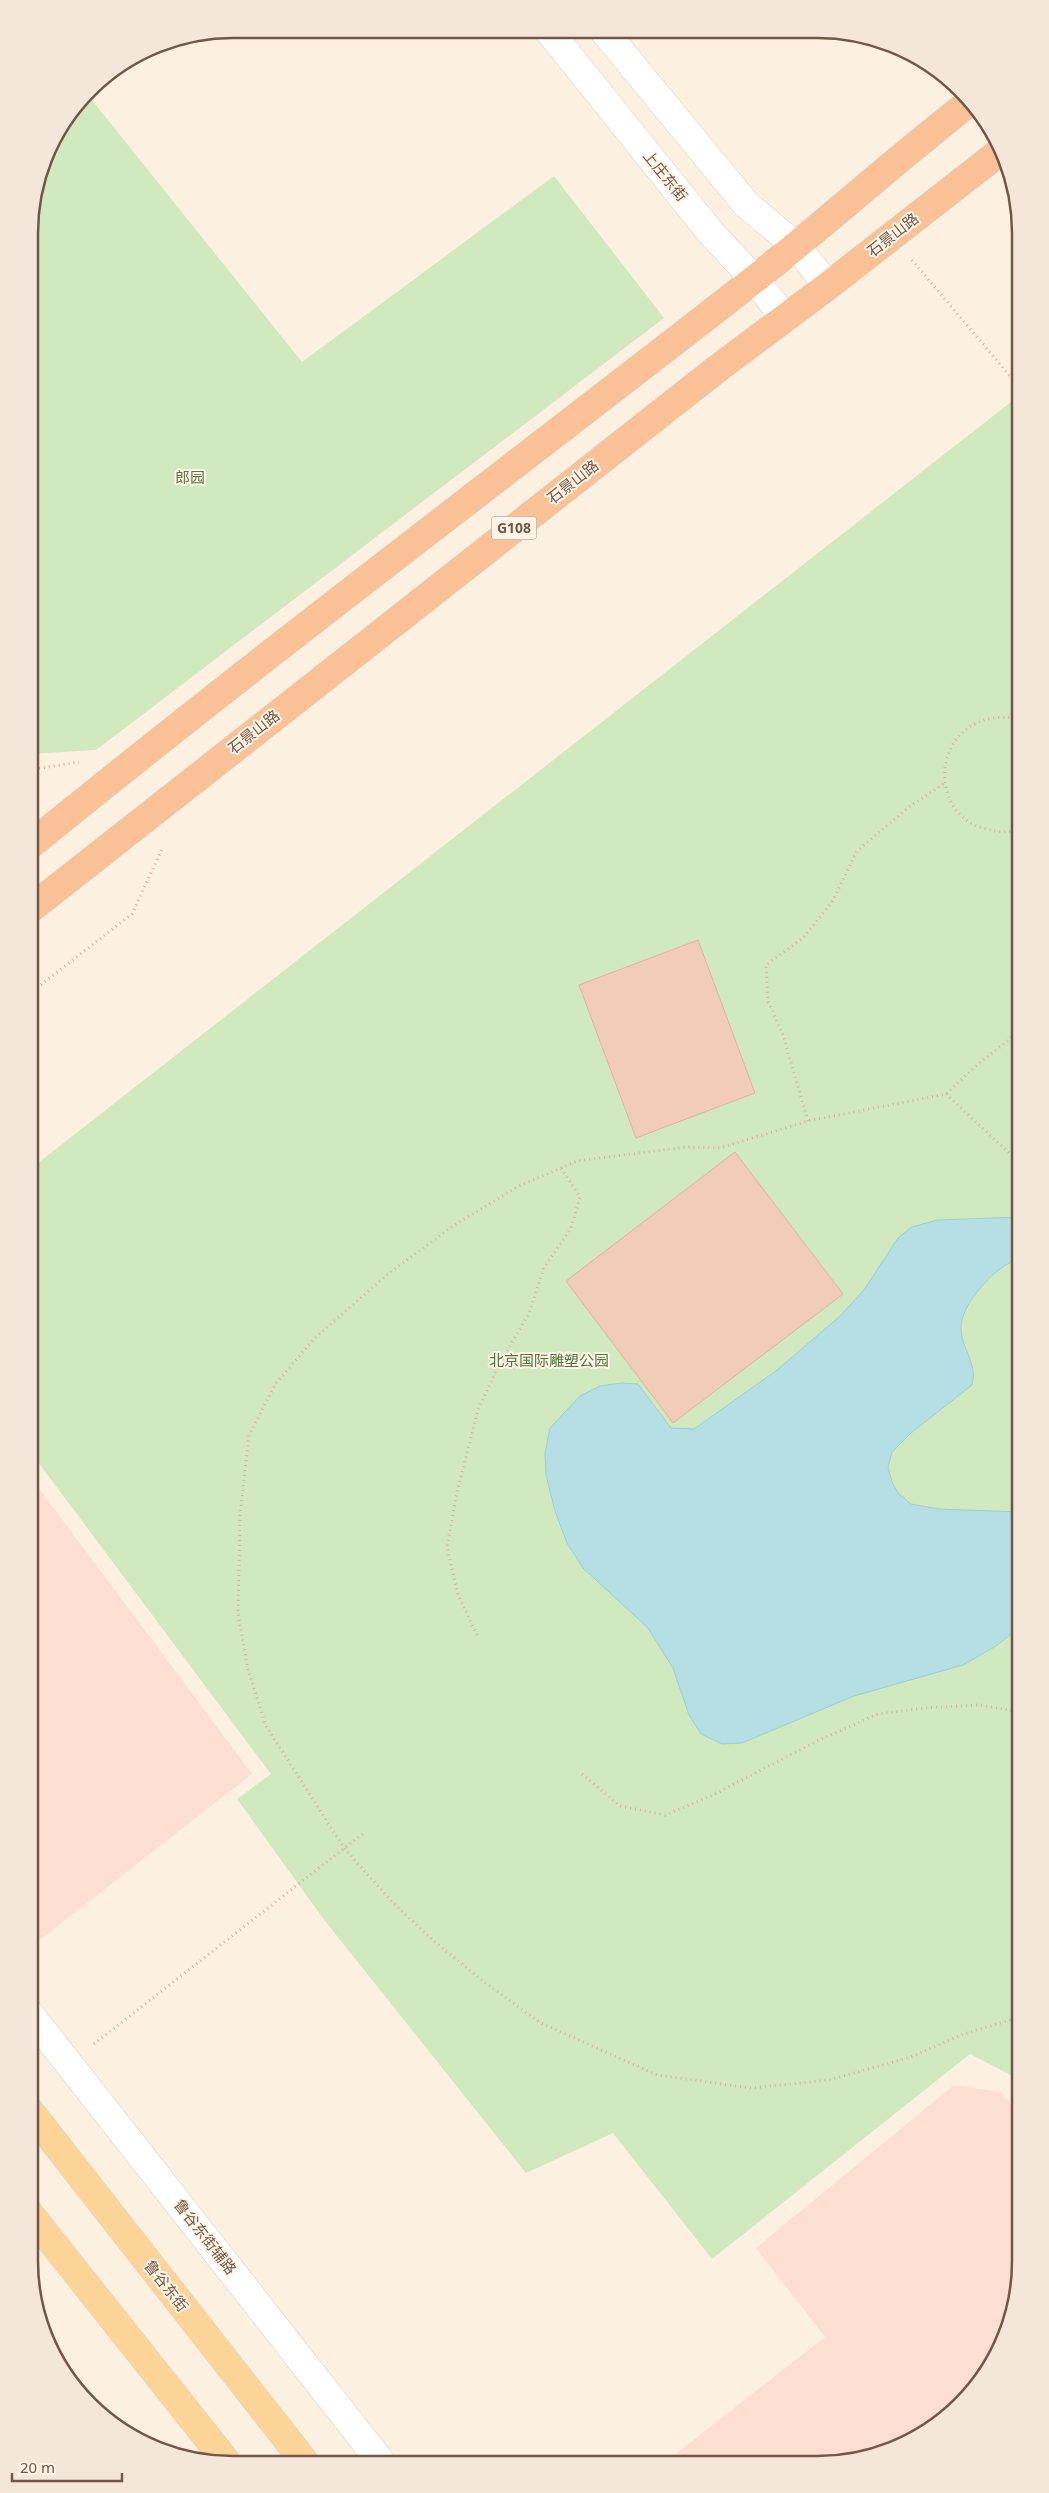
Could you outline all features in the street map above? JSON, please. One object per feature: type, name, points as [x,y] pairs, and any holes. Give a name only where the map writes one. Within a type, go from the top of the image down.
[{"type":"highway","points":[[38,839],[145,752],[796,246],[965,106]]},
{"type":"highway","name":"石景山路","points":[[38,903],[194,778],[995,155]]},
{"type":"main road","name":"上庄东街","points":[[555,38],[711,233],[754,279],[785,318]]},
{"type":"main road","points":[[610,38],[746,204],[796,246],[828,286]]},
{"type":"main road","name":"鲁谷东街辅路","points":[[38,2025],[376,2456]]},
{"type":"main road","name":"鲁谷东街","points":[[38,2121],[300,2456]]},
{"type":"main road","points":[[38,2225],[221,2455]]},
{"type":"path","points":[[892,236],[1012,378]]},
{"type":"path","points":[[1012,718],[1003,716],[983,719],[965,729],[952,744],[945,763],[944,783],[951,802],[964,818],[979,828],[997,832],[1012,831]]},
{"type":"path","points":[[808,1122],[783,1035],[768,1001],[766,965],[804,937],[832,902],[857,851],[909,807],[944,783]]},
{"type":"path","points":[[38,987],[132,914],[165,841]]},
{"type":"path","points":[[1012,1037],[978,1064],[946,1094],[808,1122],[720,1148],[686,1147],[621,1153],[577,1161],[519,1186],[453,1226],[388,1274],[323,1330],[276,1382],[249,1436],[240,1516],[238,1613],[248,1670],[266,1726],[344,1848],[393,1903],[435,1942],[509,2001],[541,2023],[657,2075],[751,2088],[829,2080],[912,2057],[961,2035],[1012,2019]]},
{"type":"path","points":[[946,1094],[1012,1156]]},
{"type":"path","points":[[477,1635],[458,1595],[447,1547],[448,1538],[457,1492],[478,1410],[499,1364],[529,1313],[544,1268],[571,1228],[580,1197],[561,1168]]},
{"type":"path","points":[[582,1774],[620,1806],[665,1815],[713,1795],[816,1741],[878,1714],[924,1708],[979,1705],[1012,1711]]},
{"type":"path","points":[[68,2064],[365,1832]]},
{"type":"shaded area","points":[[38,1487],[252,1774],[41,1939],[38,1935]]},
{"type":"shaded area","points":[[954,2085],[1001,2092],[1012,2105],[1012,2261],[1005,2311],[997,2335],[979,2369],[945,2407],[925,2423],[891,2441],[867,2449],[842,2454],[817,2456],[673,2456],[825,2337],[756,2248]]},
{"type":"green space","name":"郎园","points":[[91,99],[302,362],[554,176],[664,318],[96,750],[38,753],[38,220],[41,194],[52,158],[70,124]]},
{"type":"green space","name":"北京国际雕塑公园","points":[[1012,401],[1012,2076],[970,2054],[712,2259],[613,2133],[526,2173],[325,1921],[237,1799],[271,1774],[38,1462],[38,1163]]},
{"type":"water","points":[[1012,1217],[1012,1262],[1001,1268],[981,1287],[966,1309],[962,1320],[962,1337],[973,1370],[972,1385],[911,1433],[892,1452],[888,1467],[892,1482],[898,1493],[911,1504],[939,1509],[1012,1512],[1012,1633],[996,1646],[963,1665],[854,1696],[742,1743],[722,1744],[701,1734],[689,1715],[673,1668],[648,1628],[583,1568],[567,1543],[555,1511],[546,1475],[545,1453],[550,1428],[580,1396],[600,1386],[621,1383],[638,1384],[671,1428],[694,1429],[777,1370],[839,1317],[864,1290],[898,1238],[912,1227],[937,1220]]},
{"type":"building","points":[[698,940],[755,1093],[636,1138],[579,985]]},
{"type":"building","points":[[735,1152],[843,1294],[673,1423],[566,1281]]}]
